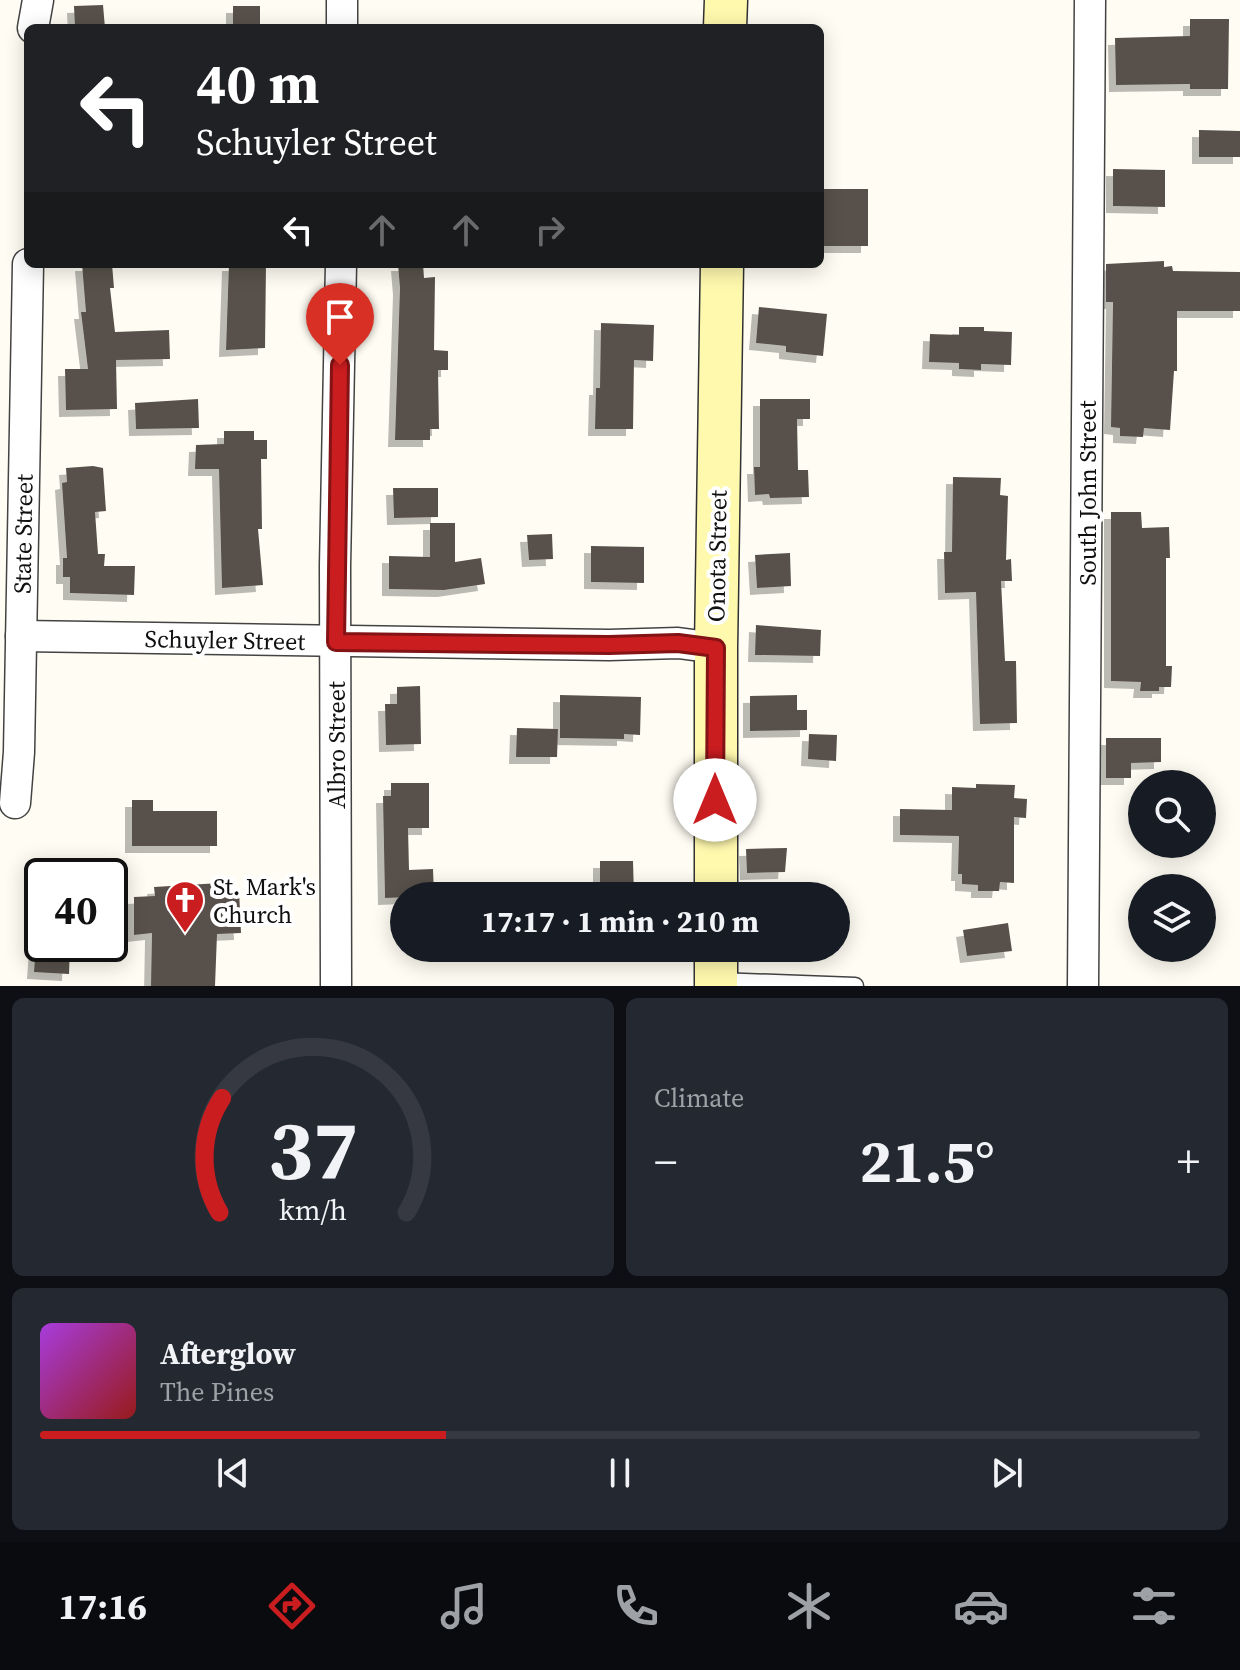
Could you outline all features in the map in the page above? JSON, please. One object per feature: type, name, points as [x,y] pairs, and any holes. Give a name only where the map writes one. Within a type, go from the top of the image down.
[{"type":"street","points":[[34,24],[38,0]]},
{"type":"street","points":[[342,0],[342,24]]},
{"type":"street","points":[[725,24],[726,0]]},
{"type":"street","name":"South John Street","points":[[1083,986],[1090,0]]},
{"type":"street","name":"State Street","points":[[15,803],[19,752],[28,268]]},
{"type":"street","name":"Albro Street","points":[[336,986],[341,268]]},
{"type":"street","name":"Onota Street","points":[[716,882],[722,268]]},
{"type":"street","name":"Schuyler Street","points":[[21,636],[609,645],[678,643],[716,648]]},
{"type":"lane","points":[[716,972],[855,986]]},
{"type":"building","points":[[103,5],[105,24],[75,24],[74,6]]},
{"type":"building","points":[[233,6],[260,6],[260,24],[233,24]]},
{"type":"building","points":[[1190,19],[1229,19],[1228,89],[1190,89],[1190,84],[1116,85],[1115,38],[1190,36]]},
{"type":"building","points":[[1199,130],[1240,131],[1240,157],[1199,157]]},
{"type":"building","points":[[1113,169],[1165,170],[1165,207],[1113,206]]},
{"type":"building","points":[[824,189],[868,189],[868,246],[824,246]]},
{"type":"building","points":[[1164,261],[1164,267],[1172,266],[1173,271],[1240,272],[1240,311],[1177,311],[1177,371],[1174,371],[1170,430],[1144,428],[1143,437],[1120,436],[1120,428],[1111,427],[1113,302],[1106,302],[1106,264]]},
{"type":"building","points":[[82,268],[112,268],[114,288],[110,288],[115,332],[169,330],[170,359],[116,360],[117,409],[66,410],[65,369],[88,369],[81,312],[86,312]]},
{"type":"building","points":[[229,268],[266,268],[265,348],[226,350]]},
{"type":"building","points":[[398,268],[423,268],[424,278],[435,277],[434,350],[448,351],[448,370],[438,370],[439,429],[430,429],[430,440],[395,440]]},
{"type":"building","points":[[759,307],[827,314],[823,356],[786,352],[786,346],[756,343]]},
{"type":"building","points":[[601,323],[654,325],[653,361],[634,360],[633,429],[595,429],[596,388],[600,388]]},
{"type":"building","points":[[959,327],[1012,332],[1011,365],[981,364],[981,370],[959,369],[959,363],[929,362],[930,334],[959,335]]},
{"type":"building","points":[[198,399],[199,428],[136,429],[135,403]]},
{"type":"building","points":[[760,399],[810,399],[810,419],[797,419],[798,470],[808,470],[809,497],[770,498],[769,494],[755,495],[754,467],[760,467]]},
{"type":"building","points":[[224,431],[254,431],[254,440],[267,440],[267,459],[261,459],[262,529],[258,529],[263,585],[222,588],[219,469],[195,469],[196,445],[224,444]]},
{"type":"building","points":[[66,468],[103,468],[106,511],[95,512],[98,554],[105,554],[104,566],[135,566],[134,595],[70,593],[70,577],[63,577],[63,558],[67,558],[62,483],[67,482]]},
{"type":"building","points":[[953,477],[1001,478],[1000,495],[1008,496],[1006,560],[1011,559],[1012,581],[1001,581],[1005,661],[1016,661],[1017,723],[980,724],[976,592],[945,593],[944,552],[952,552]]},
{"type":"building","points":[[393,488],[438,488],[438,517],[394,518]]},
{"type":"building","points":[[1111,512],[1141,512],[1142,528],[1169,527],[1166,666],[1172,666],[1171,687],[1159,687],[1159,691],[1140,691],[1141,682],[1111,681]]},
{"type":"building","points":[[430,523],[455,523],[455,562],[481,558],[485,584],[444,590],[389,589],[389,556],[430,557]]},
{"type":"building","points":[[552,534],[553,559],[529,560],[527,535]]},
{"type":"building","points":[[591,546],[644,547],[644,583],[591,582]]},
{"type":"building","points":[[790,553],[791,586],[757,588],[755,555]]},
{"type":"building","points":[[756,625],[821,630],[820,656],[755,655]]},
{"type":"building","points":[[420,686],[421,744],[386,745],[385,704],[397,704],[397,687]]},
{"type":"building","points":[[560,695],[641,697],[640,735],[624,734],[624,739],[560,738]]},
{"type":"building","points":[[797,695],[797,710],[807,710],[807,730],[750,731],[750,696]]},
{"type":"building","points":[[517,728],[558,729],[557,757],[516,757]]},
{"type":"building","points":[[809,734],[837,735],[836,761],[808,759]]},
{"type":"building","points":[[1106,738],[1161,738],[1161,762],[1131,763],[1128,778],[1106,778]]},
{"type":"building","points":[[391,783],[429,783],[429,828],[408,828],[409,870],[433,869],[433,882],[390,882],[390,898],[385,898],[383,796],[391,796]]},
{"type":"building","points":[[976,784],[1015,785],[1014,798],[1027,799],[1026,818],[1014,817],[1014,883],[1000,882],[999,891],[978,891],[978,885],[962,884],[962,874],[958,874],[959,836],[900,835],[900,809],[952,810],[952,787],[976,788]]},
{"type":"building","points":[[132,800],[153,800],[153,811],[217,811],[217,846],[132,846]]},
{"type":"building","points":[[787,848],[785,872],[747,873],[746,849]]},
{"type":"building","points":[[600,861],[633,861],[634,882],[600,882]]},
{"type":"building","name":"St. Mark's Church","points":[[220,883],[220,891],[239,890],[241,933],[217,934],[215,986],[151,986],[152,933],[134,935],[134,897],[155,896],[154,887]]},
{"type":"building","points":[[1008,923],[1012,951],[967,956],[963,930]]},
{"type":"building","points":[[35,962],[69,962],[69,974],[34,972]]},
{"type":"place","name":"St. Mark's Church","points":[[185,934]]},
{"type":"route","points":[[340,365],[336,642],[678,643],[716,648],[715,800]]}]
